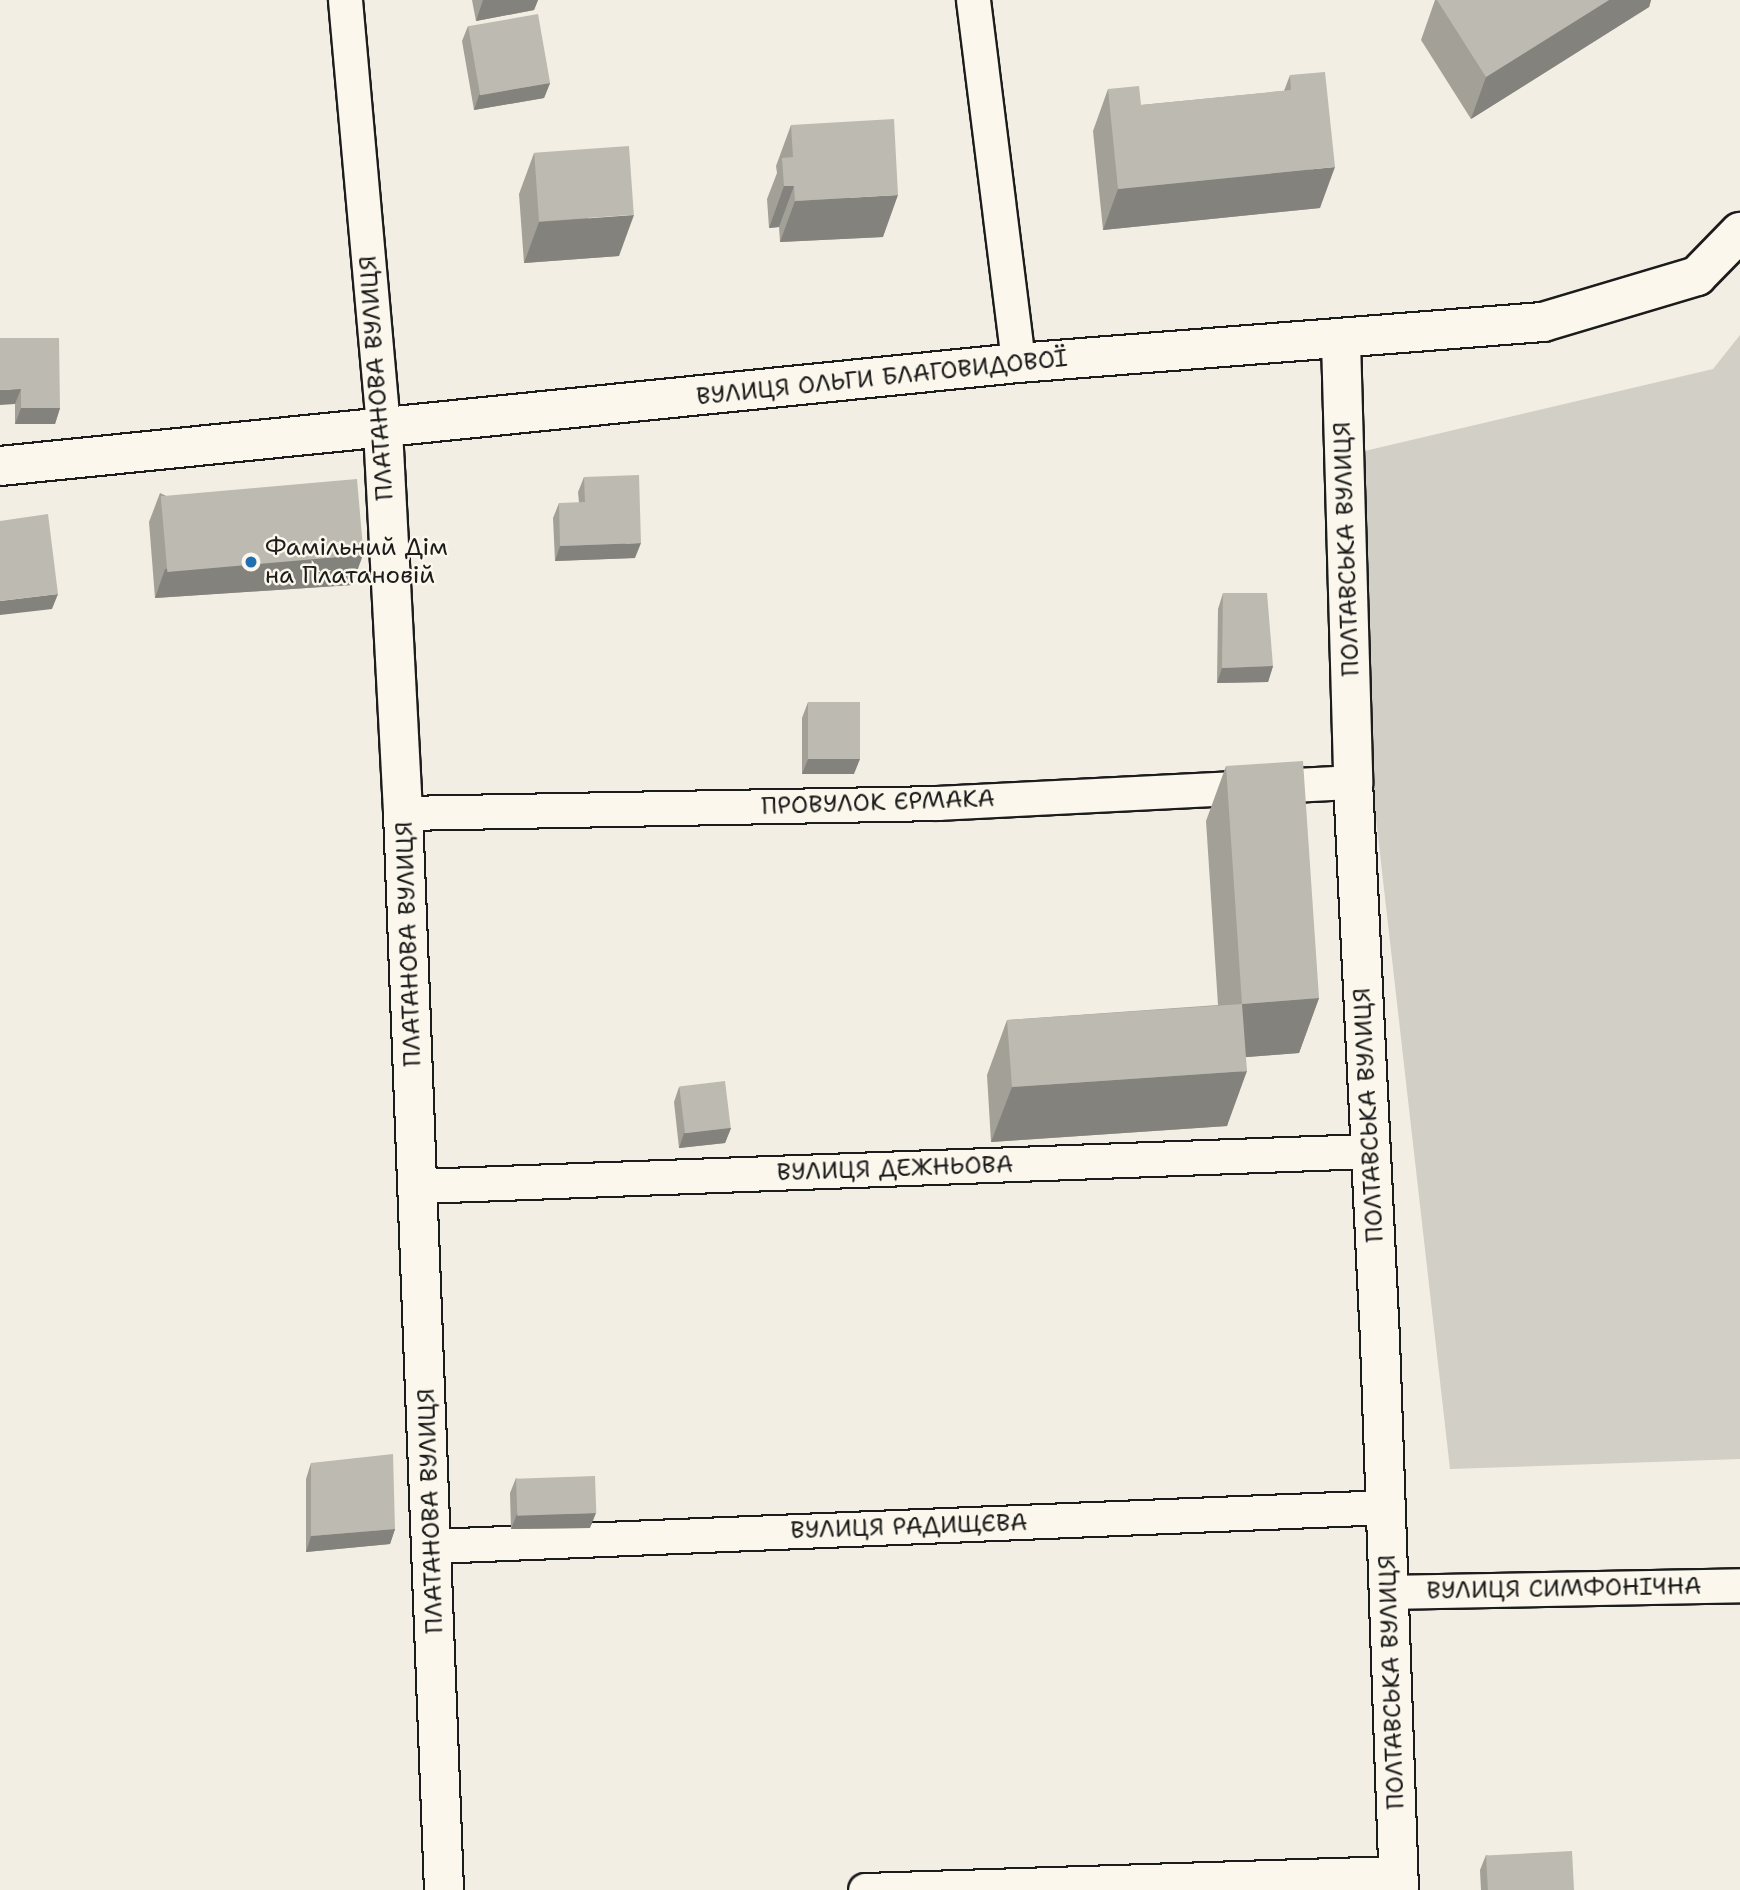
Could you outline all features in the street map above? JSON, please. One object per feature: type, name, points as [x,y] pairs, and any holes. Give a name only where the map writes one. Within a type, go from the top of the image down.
[{"type":"street","name":"ПЛАТАНОВА ВУЛИЦЯ","points":[[345,0],[383,429],[419,1186],[444,1890]]},
{"type":"street","points":[[973,0],[1018,363]]},
{"type":"street","name":"ВУЛИЦЯ ОЛЬГИ БЛАГОВИДОВОЇ","points":[[0,466],[1018,363],[1341,341],[1543,322],[1697,276],[1740,232]]},
{"type":"street","name":"ПОЛТАВСЬКА ВУЛИЦЯ","points":[[1341,341],[1353,782],[1386,1507],[1399,1881]]},
{"type":"street","name":"ПРОВУЛОК ЄРМАКА","points":[[403,813],[938,803],[1353,782]]},
{"type":"street","name":"ВУЛИЦЯ ДЕЖНЬОВА","points":[[419,1186],[1371,1151]]},
{"type":"street","name":"ВУЛИЦЯ РАДИЩЄВА","points":[[433,1546],[1386,1507]]},
{"type":"street","name":"ВУЛИЦЯ СИМФОНІЧНА","points":[[1389,1592],[1740,1585]]},
{"type":"street","points":[[865,1890],[1399,1881]]},
{"type":"shaded area","points":[[1740,335],[1740,1459],[1450,1469],[1335,458],[1713,369]]},
{"type":"building","points":[[1437,0],[1609,0],[1486,77]]},
{"type":"building","points":[[538,14],[550,83],[480,95],[468,26]]},
{"type":"building","points":[[1325,72],[1335,167],[1118,189],[1108,89],[1139,86],[1141,105],[1291,90],[1290,75]]},
{"type":"building","points":[[894,119],[898,195],[795,201],[794,186],[784,186],[782,158],[793,157],[791,125]]},
{"type":"building","points":[[629,146],[634,215],[539,221],[534,153]]},
{"type":"building","points":[[0,338],[59,338],[60,408],[21,408],[21,389],[0,390]]},
{"type":"building","points":[[639,475],[641,543],[560,546],[559,503],[585,502],[584,477]]},
{"type":"building","points":[[357,479],[364,555],[167,572],[161,496]]},
{"type":"building","points":[[48,514],[58,594],[0,601],[0,521]]},
{"type":"building","points":[[1223,593],[1267,593],[1273,666],[1222,668]]},
{"type":"building","points":[[808,702],[860,702],[860,759],[808,759]]},
{"type":"building","points":[[1303,761],[1319,998],[1242,1004],[1226,766]]},
{"type":"building","points":[[1242,1004],[1247,1071],[1012,1087],[1007,1020]]},
{"type":"building","points":[[725,1081],[731,1128],[685,1133],[679,1087]]},
{"type":"building","points":[[393,1454],[395,1529],[311,1536],[311,1463]]},
{"type":"building","points":[[595,1476],[596,1513],[517,1516],[516,1479]]},
{"type":"building","points":[[1572,1851],[1574,1890],[1488,1890],[1486,1856]]},
{"type":"place","name":"Фамільний Дім на Платановій","points":[[251,562]]}]
